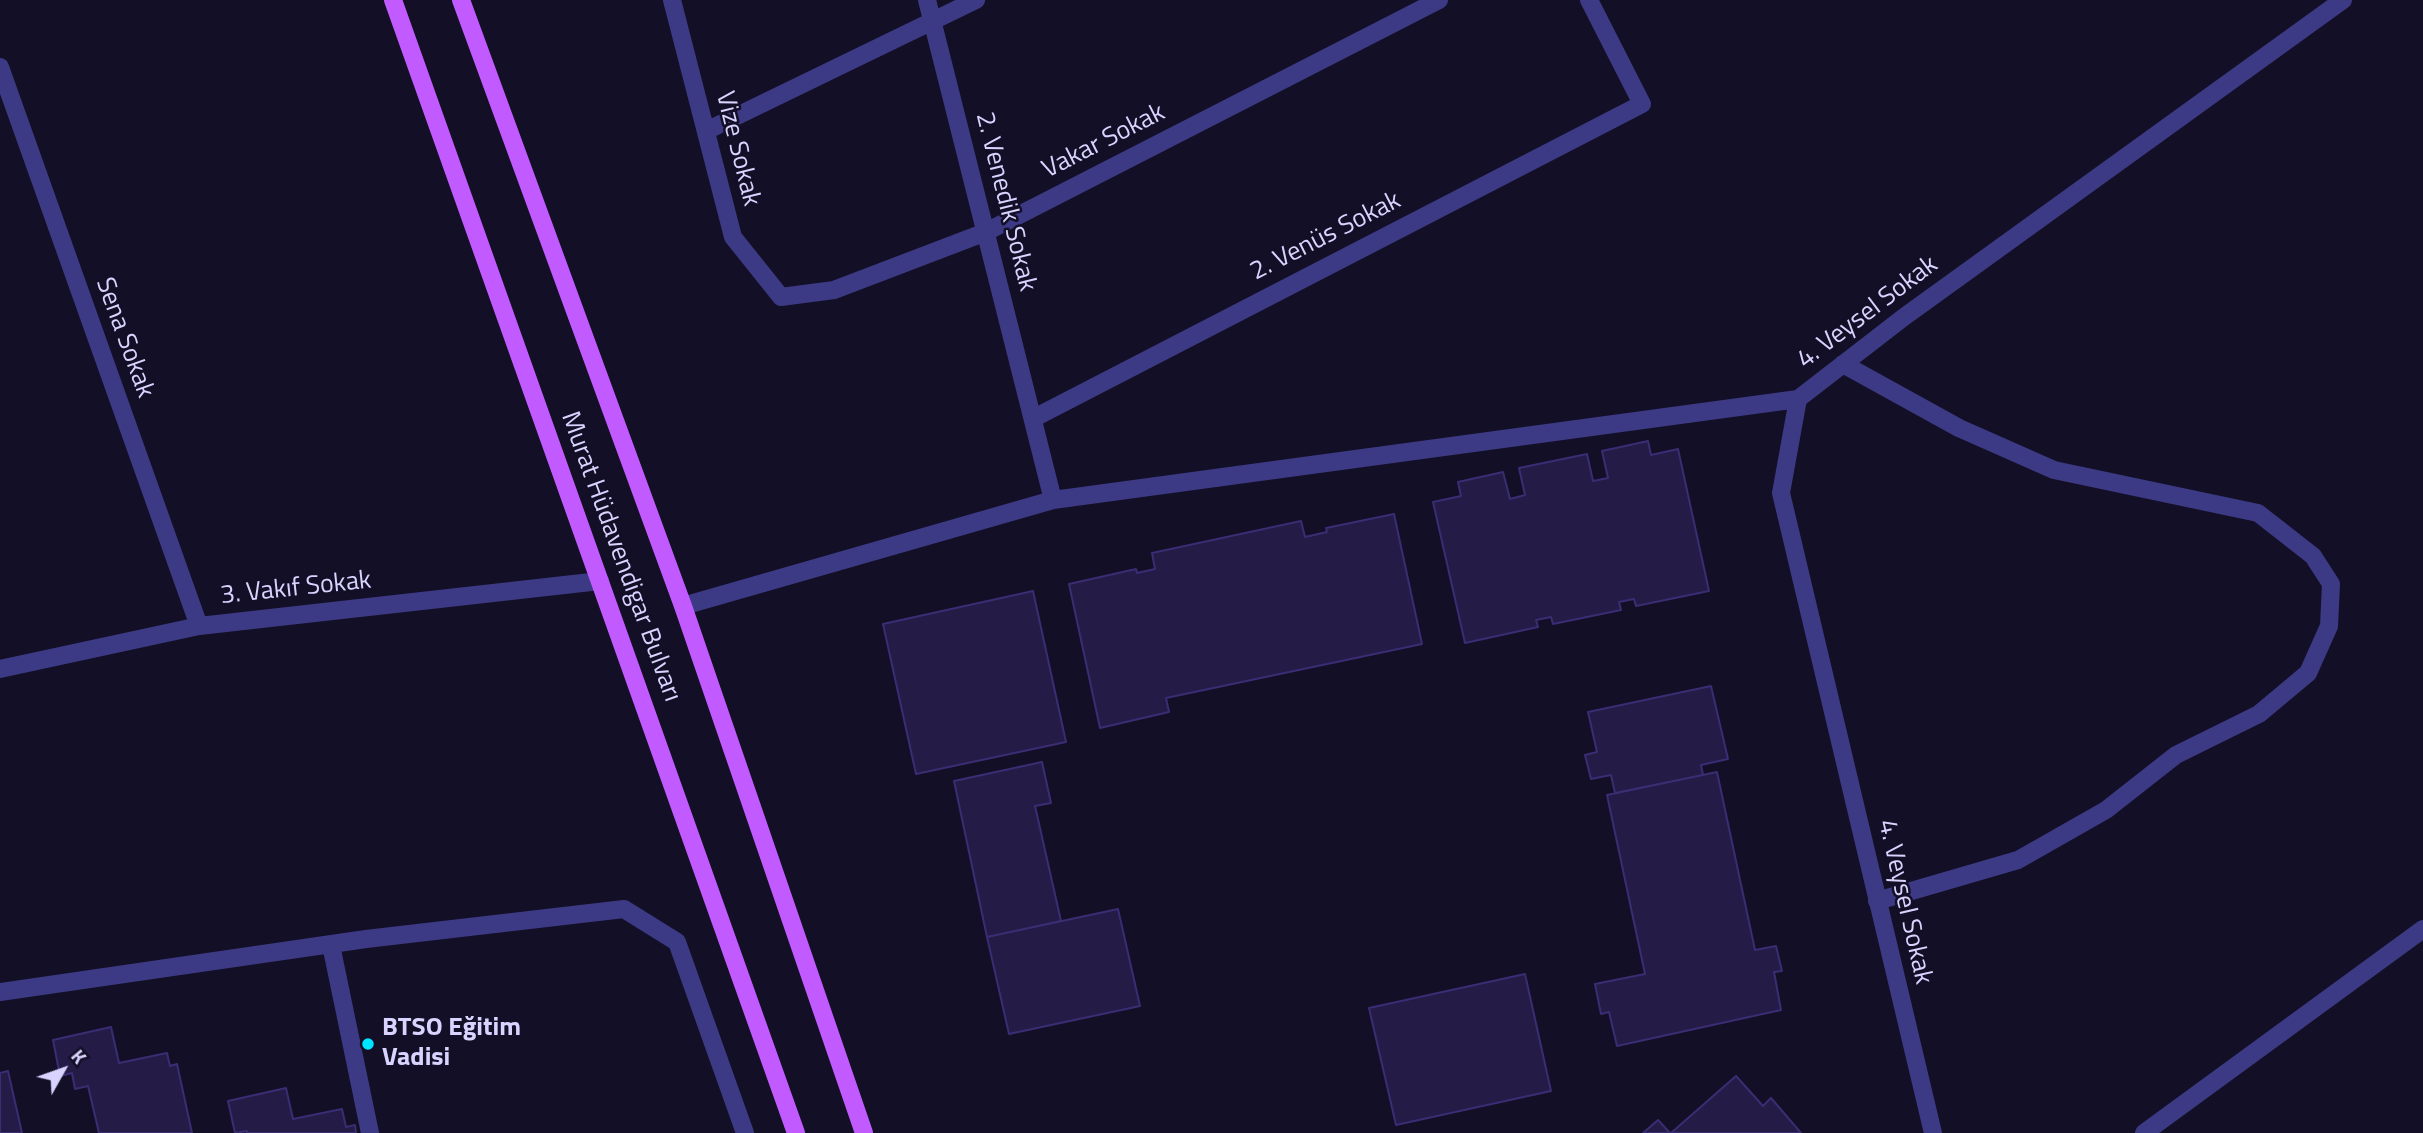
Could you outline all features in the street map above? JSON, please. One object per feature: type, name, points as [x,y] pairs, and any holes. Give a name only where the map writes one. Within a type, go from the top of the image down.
[{"type":"main road","name":"Murat Hüdavendigar Bulvarı","points":[[393,0],[796,1133]]},
{"type":"main road","name":"Murat Hüdavendigar Bulvarı","points":[[461,0],[683,606],[864,1133]]},
{"type":"street","name":"Vize Sokak","points":[[672,0],[733,237],[781,297]]},
{"type":"street","name":"2. Venedik Sokak","points":[[927,0],[1053,500]]},
{"type":"street","points":[[706,131],[976,0]]},
{"type":"street","name":"Vakar Sokak","points":[[781,297],[834,290],[986,232],[1439,0]]},
{"type":"street","name":"2. Venüs Sokak","points":[[1034,418],[1642,104],[1588,0]]},
{"type":"street","name":"4. Veysel Sokak","points":[[1933,1133],[1781,494],[1798,399],[1915,309],[2343,0]]},
{"type":"street","name":"Sena Sokak","points":[[0,67],[200,626]]},
{"type":"street","points":[[1843,364],[1959,428],[2054,470],[2258,513],[2313,556],[2331,584],[2329,626],[2308,673],[2259,714],[2176,755],[2106,810],[2018,860],[1877,901]]},
{"type":"street","points":[[683,606],[1053,500],[1798,399]]},
{"type":"street","name":"3. Vakıf Sokak","points":[[0,668],[200,626],[600,581]]},
{"type":"street","points":[[0,992],[331,945],[624,909],[677,942],[745,1133]]},
{"type":"street","points":[[2144,1133],[2423,929]]},
{"type":"street","points":[[331,945],[370,1133]]},
{"type":"building","points":[[1648,441],[1651,455],[1678,449],[1709,591],[1636,606],[1634,599],[1619,602],[1621,610],[1553,624],[1551,617],[1536,620],[1538,627],[1465,643],[1433,502],[1461,496],[1458,482],[1503,472],[1510,499],[1525,495],[1519,468],[1587,454],[1593,481],[1608,478],[1602,451]]},
{"type":"building","points":[[1394,514],[1422,644],[1166,698],[1169,712],[1100,728],[1069,584],[1136,569],[1137,573],[1155,569],[1152,553],[1301,521],[1305,537],[1327,532],[1326,528]]},
{"type":"building","points":[[1033,591],[1066,742],[916,774],[883,624]]},
{"type":"building","points":[[1711,686],[1728,759],[1701,765],[1703,775],[1615,793],[1611,775],[1591,779],[1585,755],[1597,752],[1588,712]]},
{"type":"building","points":[[1042,762],[1051,803],[1035,806],[1061,921],[987,937],[954,781]]},
{"type":"building","points":[[1717,772],[1755,950],[1776,946],[1782,971],[1774,972],[1781,1010],[1617,1046],[1609,1012],[1601,1014],[1595,984],[1645,974],[1607,795]]},
{"type":"building","points":[[1118,909],[1140,1006],[1009,1034],[987,937]]},
{"type":"building","points":[[1525,974],[1551,1091],[1396,1125],[1369,1008]]},
{"type":"building","points":[[111,1027],[119,1063],[167,1053],[170,1066],[177,1064],[192,1133],[99,1133],[88,1086],[75,1089],[72,1073],[60,1076],[53,1040]]},
{"type":"building","points":[[8,1071],[22,1133],[0,1133],[0,1073]]},
{"type":"building","points":[[1736,1076],[1763,1106],[1771,1098],[1801,1133],[1671,1133]]},
{"type":"building","points":[[286,1088],[293,1119],[342,1109],[346,1127],[355,1125],[356,1133],[235,1133],[228,1101]]},
{"type":"building","points":[[1658,1120],[1670,1133],[1643,1133]]},
{"type":"place","name":"BTSO Eğitim Vadisi","points":[[368,1044]]}]
